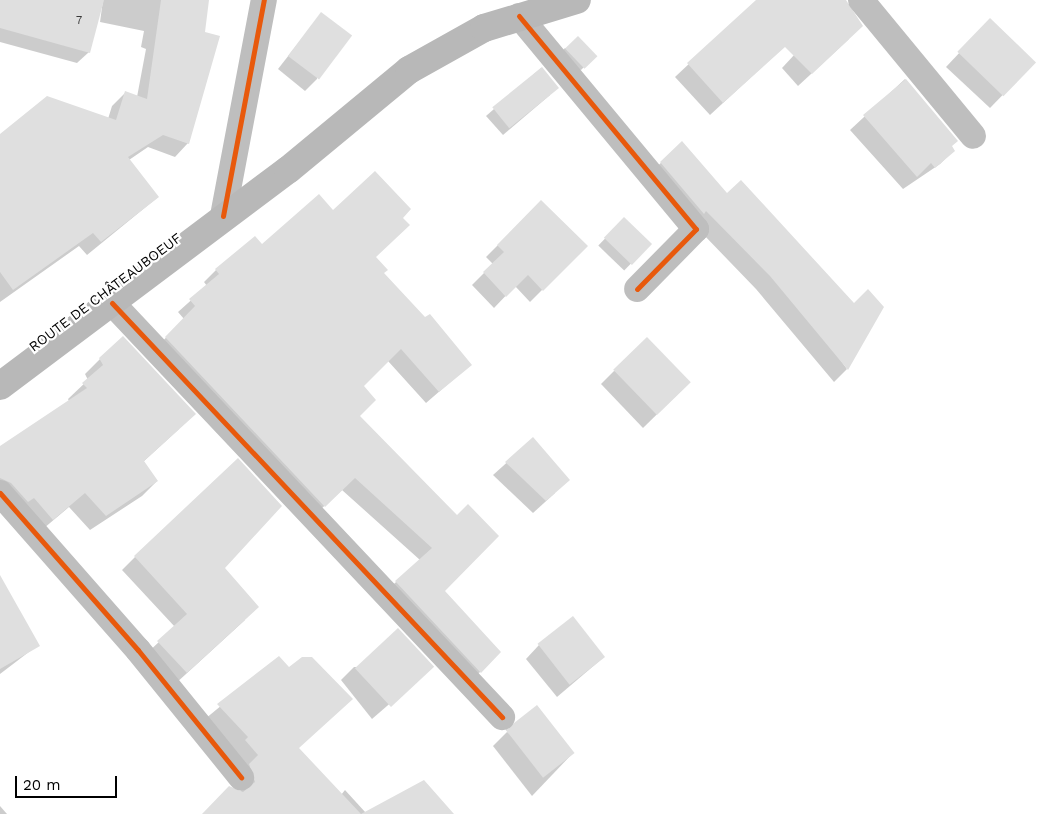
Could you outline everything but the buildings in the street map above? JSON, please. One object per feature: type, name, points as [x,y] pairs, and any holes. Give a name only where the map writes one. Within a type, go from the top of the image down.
[{"type":"main road","name":"ROUTE DE CHÂTEAUBOEUF","points":[[0,386],[112,303],[223,216],[288,170],[409,70],[484,28],[577,0]]},
{"type":"street","points":[[223,216],[264,0]]},
{"type":"street","points":[[861,0],[973,136]]},
{"type":"street","points":[[519,16],[696,229],[637,289]]},
{"type":"street","points":[[112,303],[502,716]]},
{"type":"street","points":[[0,493],[138,650],[240,777]]},
{"type":"cycle path","points":[[223,216],[264,0]]},
{"type":"cycle path","points":[[519,16],[696,229],[637,289]]},
{"type":"cycle path","points":[[112,303],[502,717]]},
{"type":"cycle path","points":[[0,493],[138,650],[241,777]]}]
